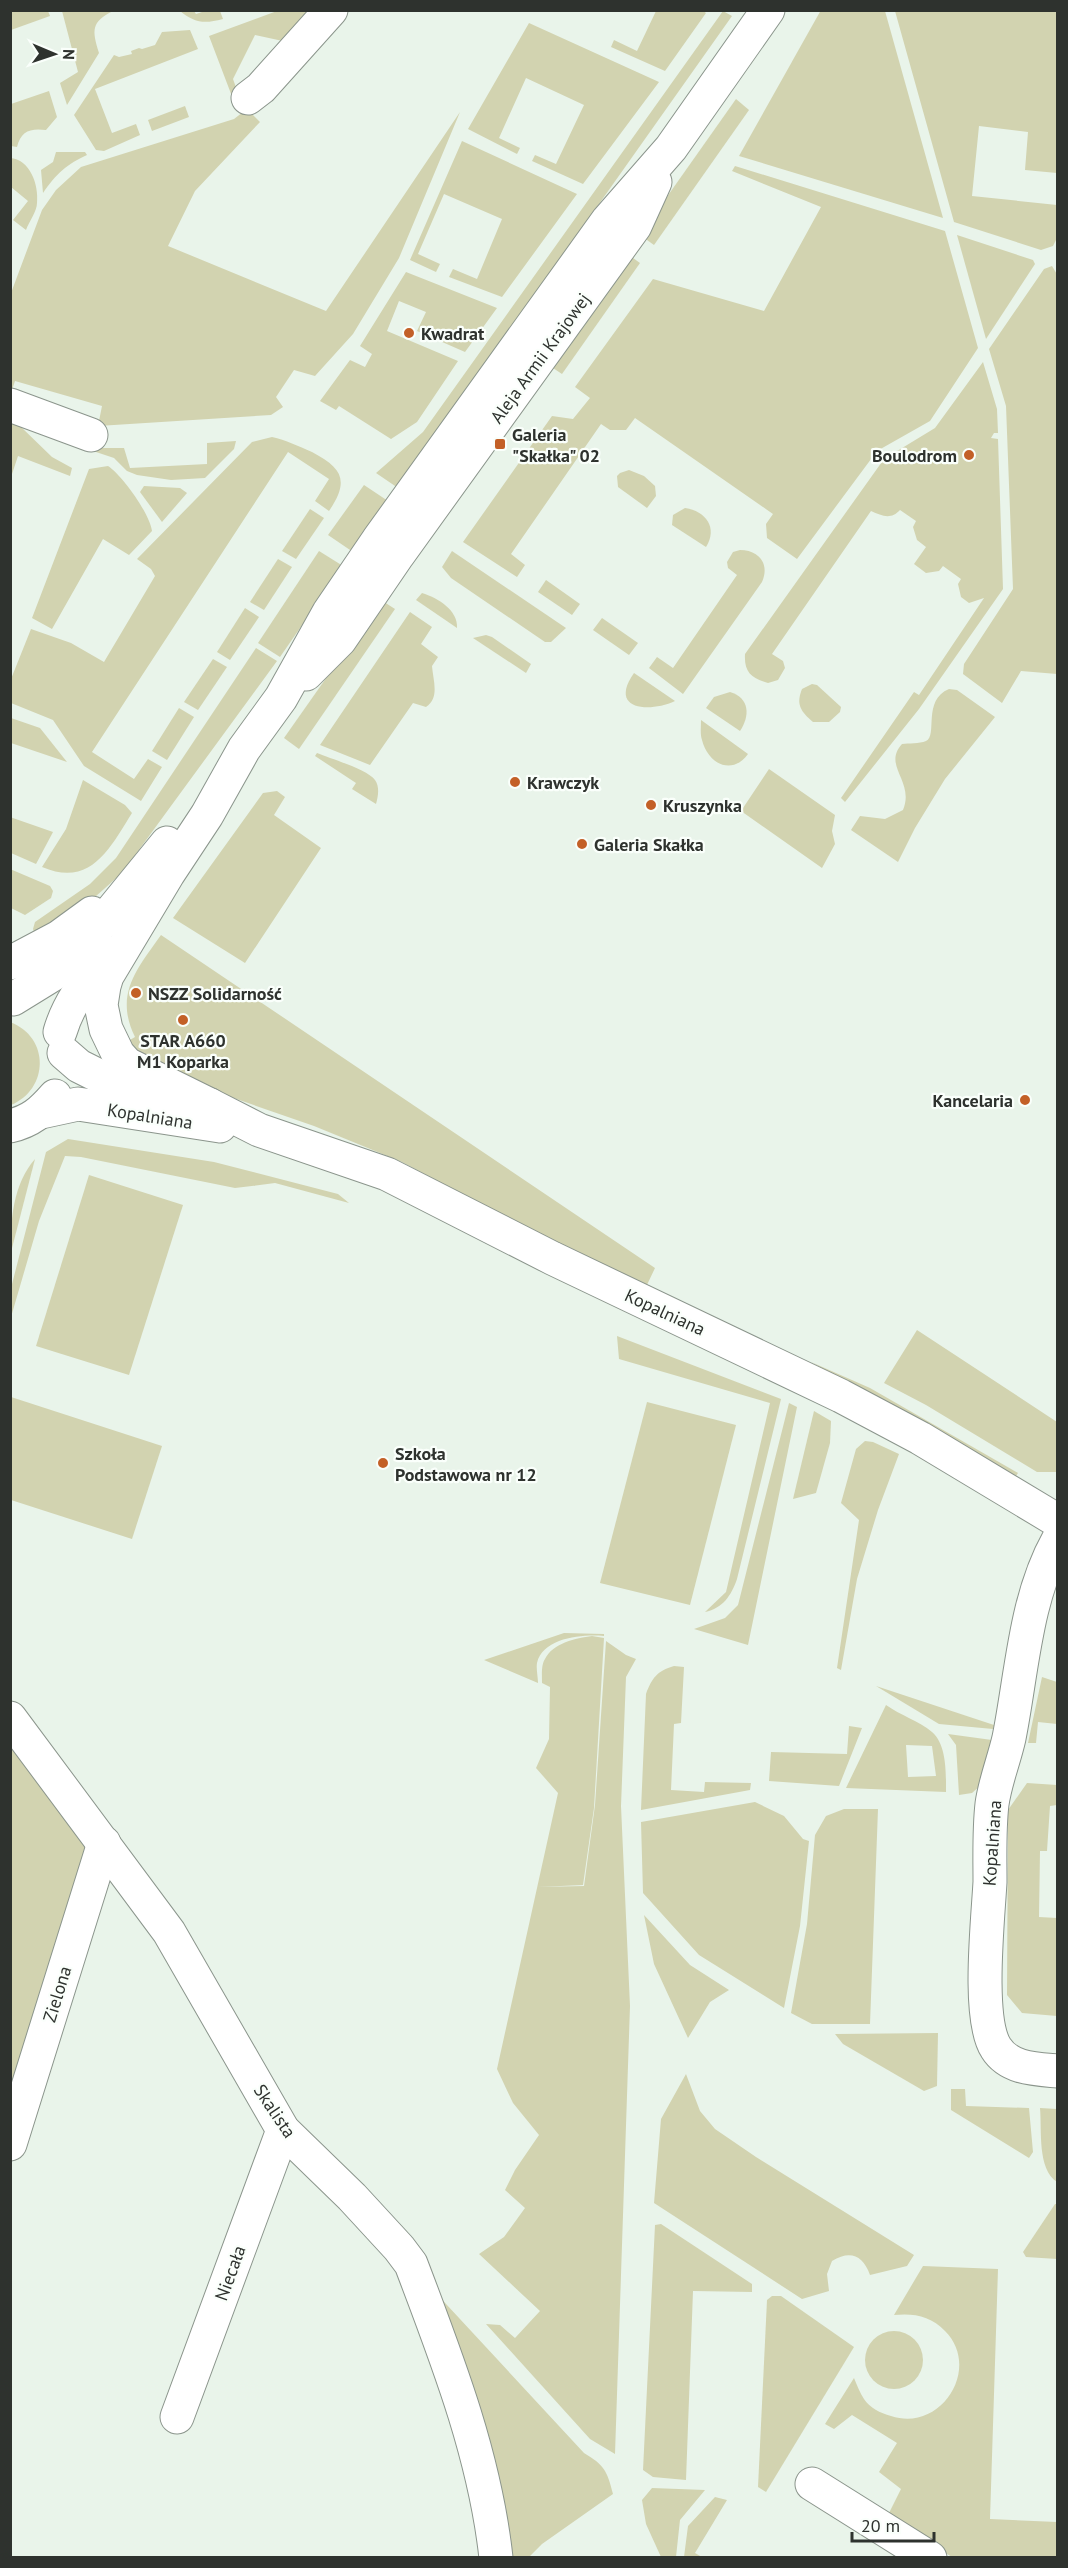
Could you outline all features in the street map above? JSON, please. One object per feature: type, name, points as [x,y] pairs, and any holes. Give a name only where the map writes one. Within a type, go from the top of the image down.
[{"type":"street","points":[[248,98],[261,88],[331,10]]},
{"type":"street","name":"Aleja Armii Krajowej","points":[[12,999],[60,968],[207,815],[244,749],[280,698],[329,612],[378,540],[608,220],[671,148],[768,10]]},
{"type":"street","points":[[10,405],[92,435]]},
{"type":"street","name":"Aleja Armii Krajowej","points":[[10,963],[59,937],[165,861]]},
{"type":"street","name":"Aleja Armii Krajowej","points":[[41,1112],[56,1095],[64,1072],[62,1043],[66,1010],[165,861]]},
{"type":"street","name":"Aleja Armii Krajowej","points":[[165,861],[107,976],[101,1005],[106,1029],[118,1054],[127,1064],[210,1105]]},
{"type":"street","name":"Kopalniana","points":[[12,999],[41,1013],[79,1066],[97,1075],[210,1105],[259,1130],[387,1174],[552,1258],[841,1396],[920,1438],[1058,1521]]},
{"type":"street","name":"Kopalniana","points":[[41,1112],[78,1104],[200,1124],[259,1130]]},
{"type":"street","points":[[10,1126],[26,1122],[41,1112]]},
{"type":"street","name":"Kopalniana","points":[[1058,1540],[1037,1588],[1009,1738],[992,1804],[986,1988],[988,2030],[995,2048],[1001,2055],[1008,2061],[1025,2067],[1058,2071]]},
{"type":"street","name":"Skalista","points":[[10,1718],[169,1932],[283,2130],[352,2197],[411,2264],[476,2448],[492,2521],[496,2558]]},
{"type":"street","name":"Zielona","points":[[10,2144],[104,1843]]},
{"type":"street","name":"Niecała","points":[[177,2417],[283,2130]]},
{"type":"street","points":[[812,2484],[930,2558]]},
{"type":"green space","points":[[11,10],[48,11],[50,16],[11,30]]},
{"type":"green space","points":[[702,10],[706,13],[665,71],[611,47],[614,40],[637,51],[656,11]]},
{"type":"green space","points":[[821,10],[885,11],[943,218],[739,156]]},
{"type":"green space","points":[[62,11],[113,11],[97,23],[95,38],[99,53],[67,105],[60,83],[78,72]]},
{"type":"green space","points":[[180,11],[194,11],[196,14],[205,11],[220,11],[223,19],[210,22],[200,21]]},
{"type":"green space","points":[[277,11],[312,11],[292,43],[255,35],[233,79],[239,96],[233,99],[209,36]]},
{"type":"green space","points":[[723,11],[732,16],[398,488],[376,473],[423,432]]},
{"type":"green space","points":[[895,11],[1057,11],[1057,173],[1025,170],[1028,132],[979,126],[972,196],[1057,205],[1057,238],[1053,246],[1041,250],[954,222]]},
{"type":"green space","points":[[529,23],[659,82],[583,184],[532,161],[535,155],[556,164],[584,105],[526,78],[499,138],[520,148],[517,154],[468,129]]},
{"type":"green space","points":[[190,30],[198,49],[95,89],[112,133],[136,124],[140,135],[104,151],[96,150],[74,115],[114,55],[119,57],[132,54],[131,51],[155,45],[162,32]]},
{"type":"green space","points":[[49,91],[57,117],[46,130],[27,132],[21,137],[17,147],[11,146],[11,104]]},
{"type":"green space","points":[[736,99],[749,110],[654,245],[640,235]]},
{"type":"green space","points":[[185,106],[189,117],[152,131],[148,120]]},
{"type":"green space","points":[[247,109],[260,122],[195,191],[168,246],[326,311],[460,112],[399,258],[353,334],[315,376],[294,370],[276,397],[283,407],[271,415],[98,426],[102,406],[15,381],[11,393],[11,293],[42,210],[56,190],[81,167],[234,119]]},
{"type":"green space","points":[[462,141],[577,194],[502,297],[449,277],[453,269],[477,279],[502,219],[444,194],[418,254],[440,264],[436,272],[410,260]]},
{"type":"green space","points":[[56,152],[85,152],[87,155],[62,170],[43,193],[41,170],[53,162]]},
{"type":"green space","points":[[10,158],[23,163],[35,181],[37,206],[26,230],[13,220],[28,201],[11,187]]},
{"type":"green space","points":[[735,166],[945,231],[978,348],[930,421],[877,451],[797,559],[767,538],[766,524],[773,514],[635,418],[626,430],[610,430],[601,424],[511,554],[525,565],[517,577],[463,542],[552,416],[573,419],[590,398],[575,387],[653,279],[764,311],[821,207],[732,171]]},
{"type":"green space","points":[[957,235],[1033,260],[1035,264],[986,339]]},
{"type":"green space","points":[[626,253],[640,263],[562,374],[547,364]]},
{"type":"green space","points":[[1052,266],[1058,276],[1057,674],[1021,671],[1002,703],[963,674],[964,664],[1013,589],[1006,406],[989,349],[1044,269]]},
{"type":"green space","points":[[406,272],[497,308],[465,352],[417,331],[426,312],[399,301],[387,331],[458,361],[417,422],[391,439],[339,406],[336,410],[320,401],[350,360],[365,367],[372,354],[360,346]]},
{"type":"green space","points":[[983,362],[997,409],[998,433],[994,433],[991,438],[998,439],[1003,589],[919,709],[845,802],[841,798],[914,692],[919,695],[984,598],[969,603],[961,597],[958,584],[961,579],[943,566],[939,571],[926,573],[914,564],[926,547],[917,540],[913,527],[916,521],[900,510],[890,516],[871,511],[772,654],[783,661],[785,668],[778,680],[768,683],[753,676],[747,670],[745,654],[884,459],[935,428]]},
{"type":"green space","points":[[11,423],[20,426],[52,457],[72,468],[70,476],[18,456],[11,477]]},
{"type":"green space","points":[[272,437],[312,452],[330,464],[340,476],[341,483],[336,500],[329,511],[315,501],[329,479],[288,452],[92,752],[134,779],[148,759],[162,767],[141,801],[84,766],[53,720],[11,703],[11,679],[31,629],[71,643],[104,662],[155,576],[151,569],[137,559],[252,442]]},
{"type":"green space","points":[[236,441],[234,449],[205,478],[171,480],[137,475],[127,471],[114,458],[93,451],[94,448],[124,448],[130,468],[207,464],[207,443]]},
{"type":"green space","points":[[108,466],[134,496],[146,515],[152,531],[129,555],[103,539],[52,629],[32,618],[89,469]]},
{"type":"green space","points":[[629,470],[644,476],[655,486],[656,496],[647,508],[618,487],[617,476]]},
{"type":"green space","points":[[364,485],[388,501],[353,552],[328,535]]},
{"type":"green space","points":[[144,486],[180,488],[187,493],[162,522],[140,492]]},
{"type":"green space","points":[[685,508],[699,513],[708,522],[711,533],[706,547],[672,525],[673,515]]},
{"type":"green space","points":[[310,509],[324,518],[296,559],[282,551]]},
{"type":"green space","points":[[740,550],[753,552],[761,559],[765,569],[762,582],[683,694],[649,668],[657,657],[673,668],[737,575],[728,568],[727,562],[733,552]]},
{"type":"green space","points":[[319,551],[343,566],[280,657],[258,643]]},
{"type":"green space","points":[[452,551],[566,628],[551,642],[545,642],[451,578],[442,567]]},
{"type":"green space","points":[[278,559],[292,567],[264,610],[250,602]]},
{"type":"green space","points":[[546,580],[580,604],[572,615],[538,592]]},
{"type":"green space","points":[[422,593],[451,610],[457,628],[416,600]]},
{"type":"green space","points":[[381,600],[395,609],[299,749],[284,738]]},
{"type":"green space","points":[[245,608],[259,617],[230,660],[217,652]]},
{"type":"green space","points":[[410,612],[432,627],[421,644],[438,657],[432,666],[435,688],[433,699],[426,707],[413,703],[370,765],[320,745]]},
{"type":"green space","points":[[602,618],[638,643],[629,655],[593,630]]},
{"type":"green space","points":[[486,635],[531,664],[526,673],[473,638]]},
{"type":"green space","points":[[256,648],[277,661],[122,873],[77,913],[35,934],[33,929],[35,922],[90,884],[116,858]]},
{"type":"green space","points":[[213,659],[227,667],[198,710],[184,702]]},
{"type":"green space","points":[[634,673],[675,701],[665,705],[644,707],[629,701],[626,695],[627,685]]},
{"type":"green space","points":[[812,684],[817,685],[841,707],[840,712],[829,722],[813,722],[800,707],[799,699],[802,689]]},
{"type":"green space","points":[[949,689],[957,690],[995,717],[945,779],[915,828],[898,862],[851,830],[860,816],[885,819],[903,810],[906,800],[903,782],[895,760],[897,752],[902,744],[923,742],[929,738],[936,701]]},
{"type":"green space","points":[[730,692],[745,703],[747,714],[740,731],[706,708],[714,697]]},
{"type":"green space","points":[[179,708],[194,717],[167,760],[152,751]]},
{"type":"green space","points":[[11,718],[40,728],[67,762],[11,743]]},
{"type":"green space","points":[[701,720],[748,754],[742,761],[728,766],[715,761],[709,755],[702,740]]},
{"type":"green space","points":[[317,753],[357,768],[371,776],[378,786],[376,804],[352,789],[356,783],[315,756]]},
{"type":"green space","points":[[769,769],[835,815],[832,831],[835,844],[822,868],[741,811]]},
{"type":"green space","points":[[83,780],[125,805],[132,813],[107,851],[86,868],[74,872],[59,872],[42,867],[66,829]]},
{"type":"green space","points":[[277,791],[285,797],[274,815],[321,848],[245,963],[173,918],[263,793]]},
{"type":"green space","points":[[10,817],[53,832],[36,864],[11,853]]},
{"type":"green space","points":[[10,869],[50,886],[53,891],[51,898],[25,915],[11,908]]},
{"type":"green space","points":[[161,935],[655,1268],[646,1287],[536,1234],[402,1162],[314,1126],[170,1076],[123,1044],[135,1037],[127,1008],[131,983]]},
{"type":"green space","points":[[10,1022],[23,1029],[32,1039],[38,1051],[40,1063],[38,1076],[32,1087],[24,1097],[11,1105]]},
{"type":"green space","points":[[68,1139],[214,1162],[338,1194],[349,1203],[275,1183],[235,1188],[81,1157],[65,1156],[39,1221],[11,1317],[11,1288],[46,1152]]},
{"type":"green space","points":[[35,1159],[11,1252],[12,1216],[17,1191]]},
{"type":"green space","points":[[89,1175],[183,1205],[129,1375],[36,1346]]},
{"type":"green space","points":[[917,1330],[1057,1422],[1057,1472],[1037,1472],[926,1405],[884,1383]]},
{"type":"green space","points":[[617,1336],[781,1399],[737,1579],[726,1600],[717,1608],[705,1612],[726,1592],[770,1403],[619,1359]]},
{"type":"green space","points":[[811,1362],[870,1388],[1018,1473],[1016,1476]]},
{"type":"green space","points":[[11,1397],[162,1446],[132,1539],[11,1500]]},
{"type":"green space","points":[[647,1402],[736,1425],[690,1605],[600,1583]]},
{"type":"green space","points":[[789,1403],[797,1407],[748,1645],[694,1629],[725,1618],[738,1605]]},
{"type":"green space","points":[[814,1411],[831,1421],[830,1443],[816,1493],[793,1499]]},
{"type":"green space","points":[[865,1441],[873,1442],[899,1454],[878,1510],[857,1579],[841,1670],[837,1668],[859,1520],[841,1503],[856,1449]]},
{"type":"green space","points":[[564,1633],[604,1634],[604,1636],[565,1639],[547,1648],[537,1663],[538,1683],[484,1660]]},
{"type":"green space","points":[[592,1636],[604,1638],[594,1808],[583,1885],[538,1887],[584,1886],[595,1805],[606,1641],[636,1659],[626,1677],[621,1806],[630,2006],[615,2454],[590,2439],[486,2324],[500,2325],[515,2338],[540,2311],[479,2254],[504,2237],[525,2208],[505,2190],[515,2170],[539,2135],[513,2103],[497,2069],[558,1793],[536,1768],[549,1739],[550,1687],[542,1683],[542,1667],[549,1654],[559,1645]]},
{"type":"green space","points":[[674,1666],[684,1667],[681,1723],[674,1724],[671,1790],[704,1792],[705,1782],[751,1783],[750,1790],[641,1810],[646,1694],[656,1676],[663,1670]]},
{"type":"green space","points":[[1042,1677],[1057,1682],[1057,1724],[1038,1722],[1036,1743],[1028,1743]]},
{"type":"green space","points":[[876,1686],[994,1725],[993,1729],[939,1724]]},
{"type":"green space","points":[[886,1705],[927,1728],[941,1744],[945,1760],[946,1792],[846,1788]],"holes":[[[906,1745],[932,1746],[936,1776],[908,1777]]]},
{"type":"green space","points":[[849,1726],[862,1728],[839,1786],[769,1781],[771,1752],[847,1754]]},
{"type":"green space","points":[[948,1734],[992,1740],[981,1785],[972,1793],[959,1795],[956,1745]]},
{"type":"green space","points":[[11,1741],[89,1840],[11,2096]]},
{"type":"green space","points":[[1027,1783],[1057,1785],[1057,1805],[1050,1806],[1047,1851],[1040,1851],[1039,1917],[1057,1918],[1057,2016],[1022,2013],[1007,1995],[1008,1810]]},
{"type":"green space","points":[[755,1802],[784,1816],[803,1839],[809,1841],[800,1926],[784,2008],[699,1955],[643,1893],[641,1822]]},
{"type":"green space","points":[[844,1809],[878,1809],[870,2024],[812,2024],[791,2013],[807,1924],[815,1835],[826,1816]]},
{"type":"green space","points":[[644,1915],[690,1965],[729,1990],[710,2002],[688,2038],[654,1964]]},
{"type":"green space","points":[[938,2033],[937,2086],[924,2091],[843,2044],[835,2034]]},
{"type":"green space","points":[[686,2074],[700,2111],[715,2129],[914,2255],[907,2266],[870,2275],[860,2259],[850,2255],[845,2256],[832,2261],[827,2274],[829,2291],[802,2299],[654,2203],[661,2119]]},
{"type":"green space","points":[[951,2089],[965,2089],[966,2106],[1029,2108],[1033,2152],[1029,2158],[951,2110]]},
{"type":"green space","points":[[1040,2108],[1057,2109],[1057,2182],[1046,2168],[1043,2159]]},
{"type":"green space","points":[[1057,2204],[1057,2259],[1026,2257],[1023,2252]]},
{"type":"green space","points":[[661,2224],[752,2284],[752,2292],[693,2291],[686,2480],[653,2477],[643,2470],[655,2225]]},
{"type":"green space","points":[[923,2266],[998,2269],[990,2519],[1057,2522],[1057,2557],[952,2557],[887,2517],[901,2489],[879,2472],[897,2443],[852,2415],[834,2429],[825,2424],[854,2378],[866,2402],[876,2410],[891,2416],[909,2419],[926,2415],[940,2406],[951,2394],[957,2379],[959,2362],[955,2346],[945,2331],[934,2322],[922,2317],[894,2315]]},
{"type":"green space","points":[[434,2291],[584,2453],[604,2469],[609,2479],[613,2494],[542,2544],[529,2557],[511,2557]]},
{"type":"green space","points":[[772,2296],[781,2296],[854,2347],[766,2492],[758,2487],[767,2300]]},
{"type":"green space","points":[[894,2331],[905,2333],[918,2344],[923,2360],[921,2371],[910,2384],[894,2389],[883,2387],[870,2376],[865,2360],[867,2349],[878,2336]]},
{"type":"green space","points":[[652,2488],[705,2490],[680,2520],[676,2557],[661,2557],[646,2524],[642,2500]]},
{"type":"green space","points":[[715,2497],[727,2500],[695,2553],[702,2557],[684,2557],[688,2526]]},
{"type":"place","name":"Kwadrat","points":[[409,333]]},
{"type":"place","name":"Galeria \"Skałka\" 02","points":[[500,444]]},
{"type":"place","name":"Boulodrom","points":[[969,455]]},
{"type":"place","name":"Krawczyk","points":[[515,782]]},
{"type":"place","name":"Kruszynka","points":[[651,805]]},
{"type":"place","name":"Galeria Skałka","points":[[582,844]]},
{"type":"place","name":"NSZZ Solidarność","points":[[136,993]]},
{"type":"place","name":"STAR A660 M1 Koparka","points":[[183,1020]]},
{"type":"place","name":"Kancelaria","points":[[1025,1100]]},
{"type":"place","name":"Szkoła Podstawowa nr 12","points":[[383,1463]]}]
